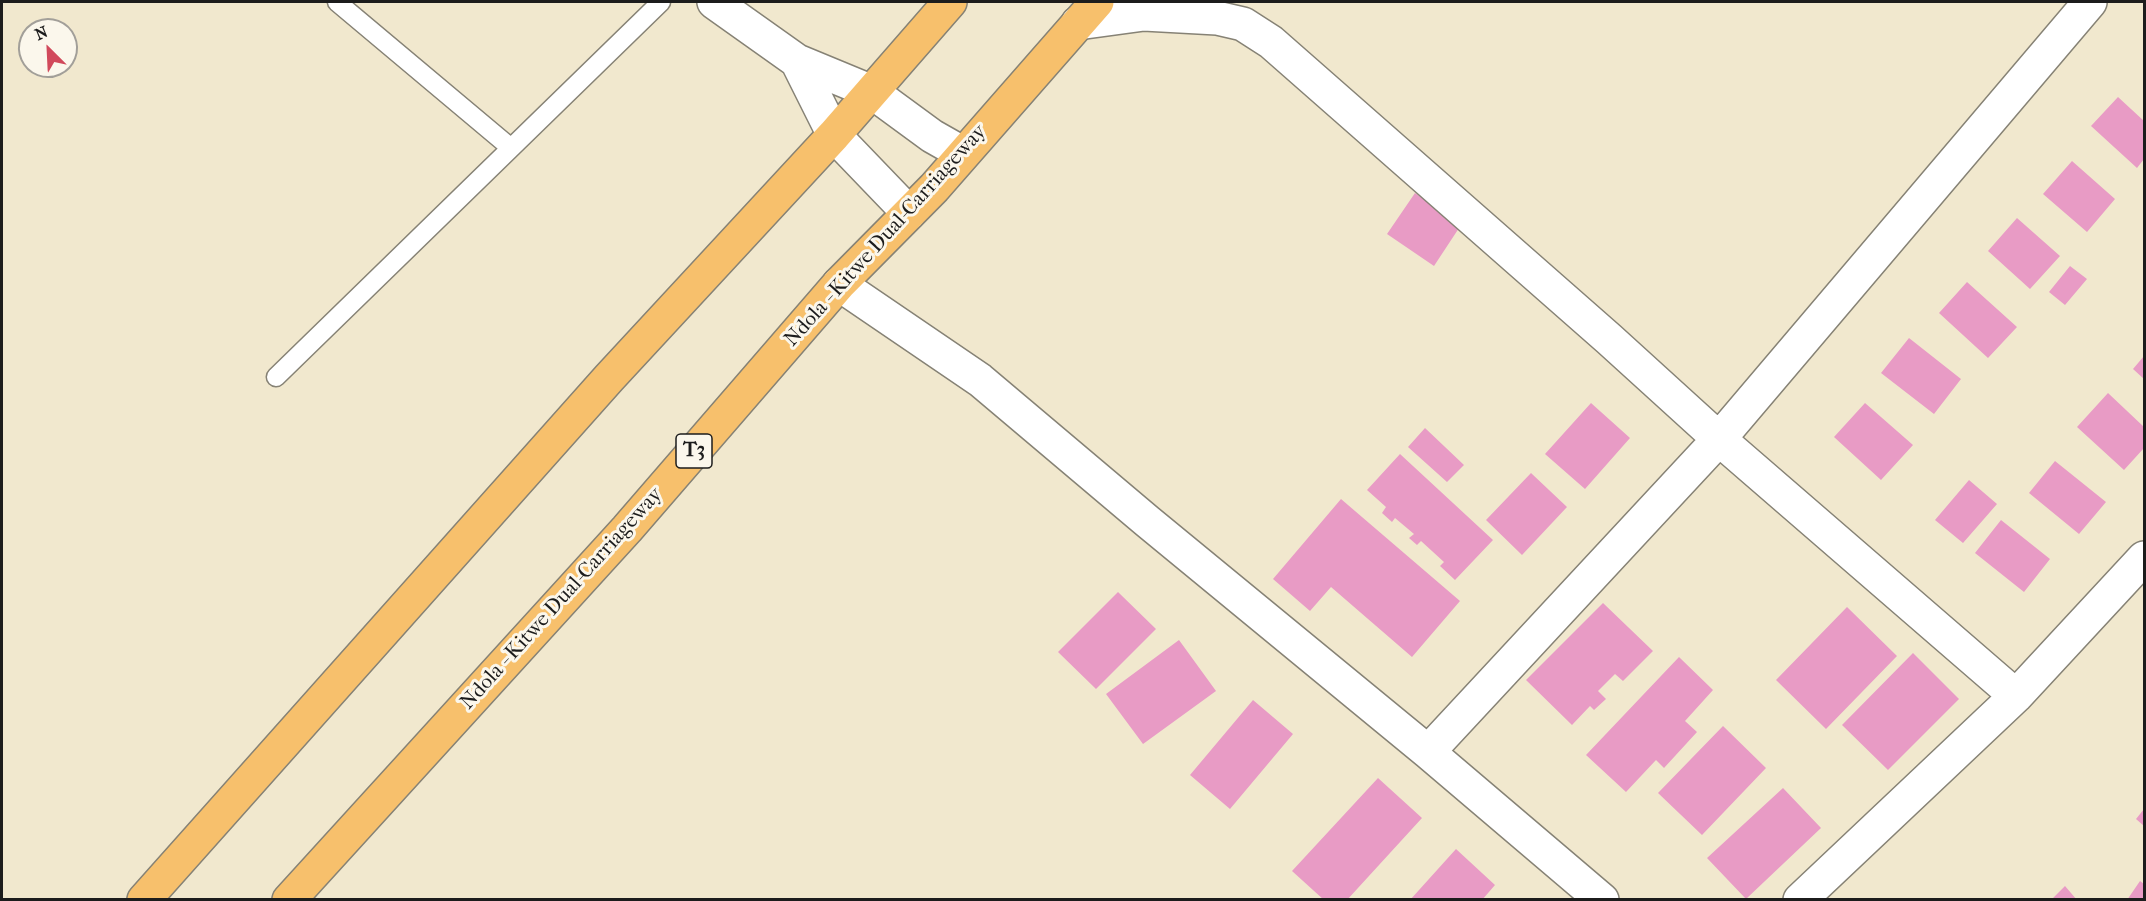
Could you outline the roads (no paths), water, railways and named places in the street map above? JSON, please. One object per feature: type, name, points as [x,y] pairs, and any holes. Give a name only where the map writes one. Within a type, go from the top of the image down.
[{"type":"highway","points":[[144,900],[609,378],[834,135],[950,2]]},
{"type":"highway","name":"Ndola - Kitwe Dual-Carriageway","points":[[289,900],[627,530],[840,284],[933,188],[1088,12]]},
{"type":"street","points":[[714,2],[797,61],[872,92],[932,136],[962,153]]},
{"type":"street","points":[[1428,752],[1719,439],[2090,2]]},
{"type":"street","points":[[1088,12],[1217,18],[1243,24],[1280,50],[1609,339],[1719,439],[2016,696]]},
{"type":"street","points":[[797,61],[834,135],[909,213]]},
{"type":"street","points":[[840,284],[980,380],[1428,752],[1602,900]]},
{"type":"street","points":[[1800,900],[2016,696],[2145,558]]},
{"type":"lane","points":[[337,2],[511,148]]},
{"type":"lane","points":[[276,377],[661,2]]}]
